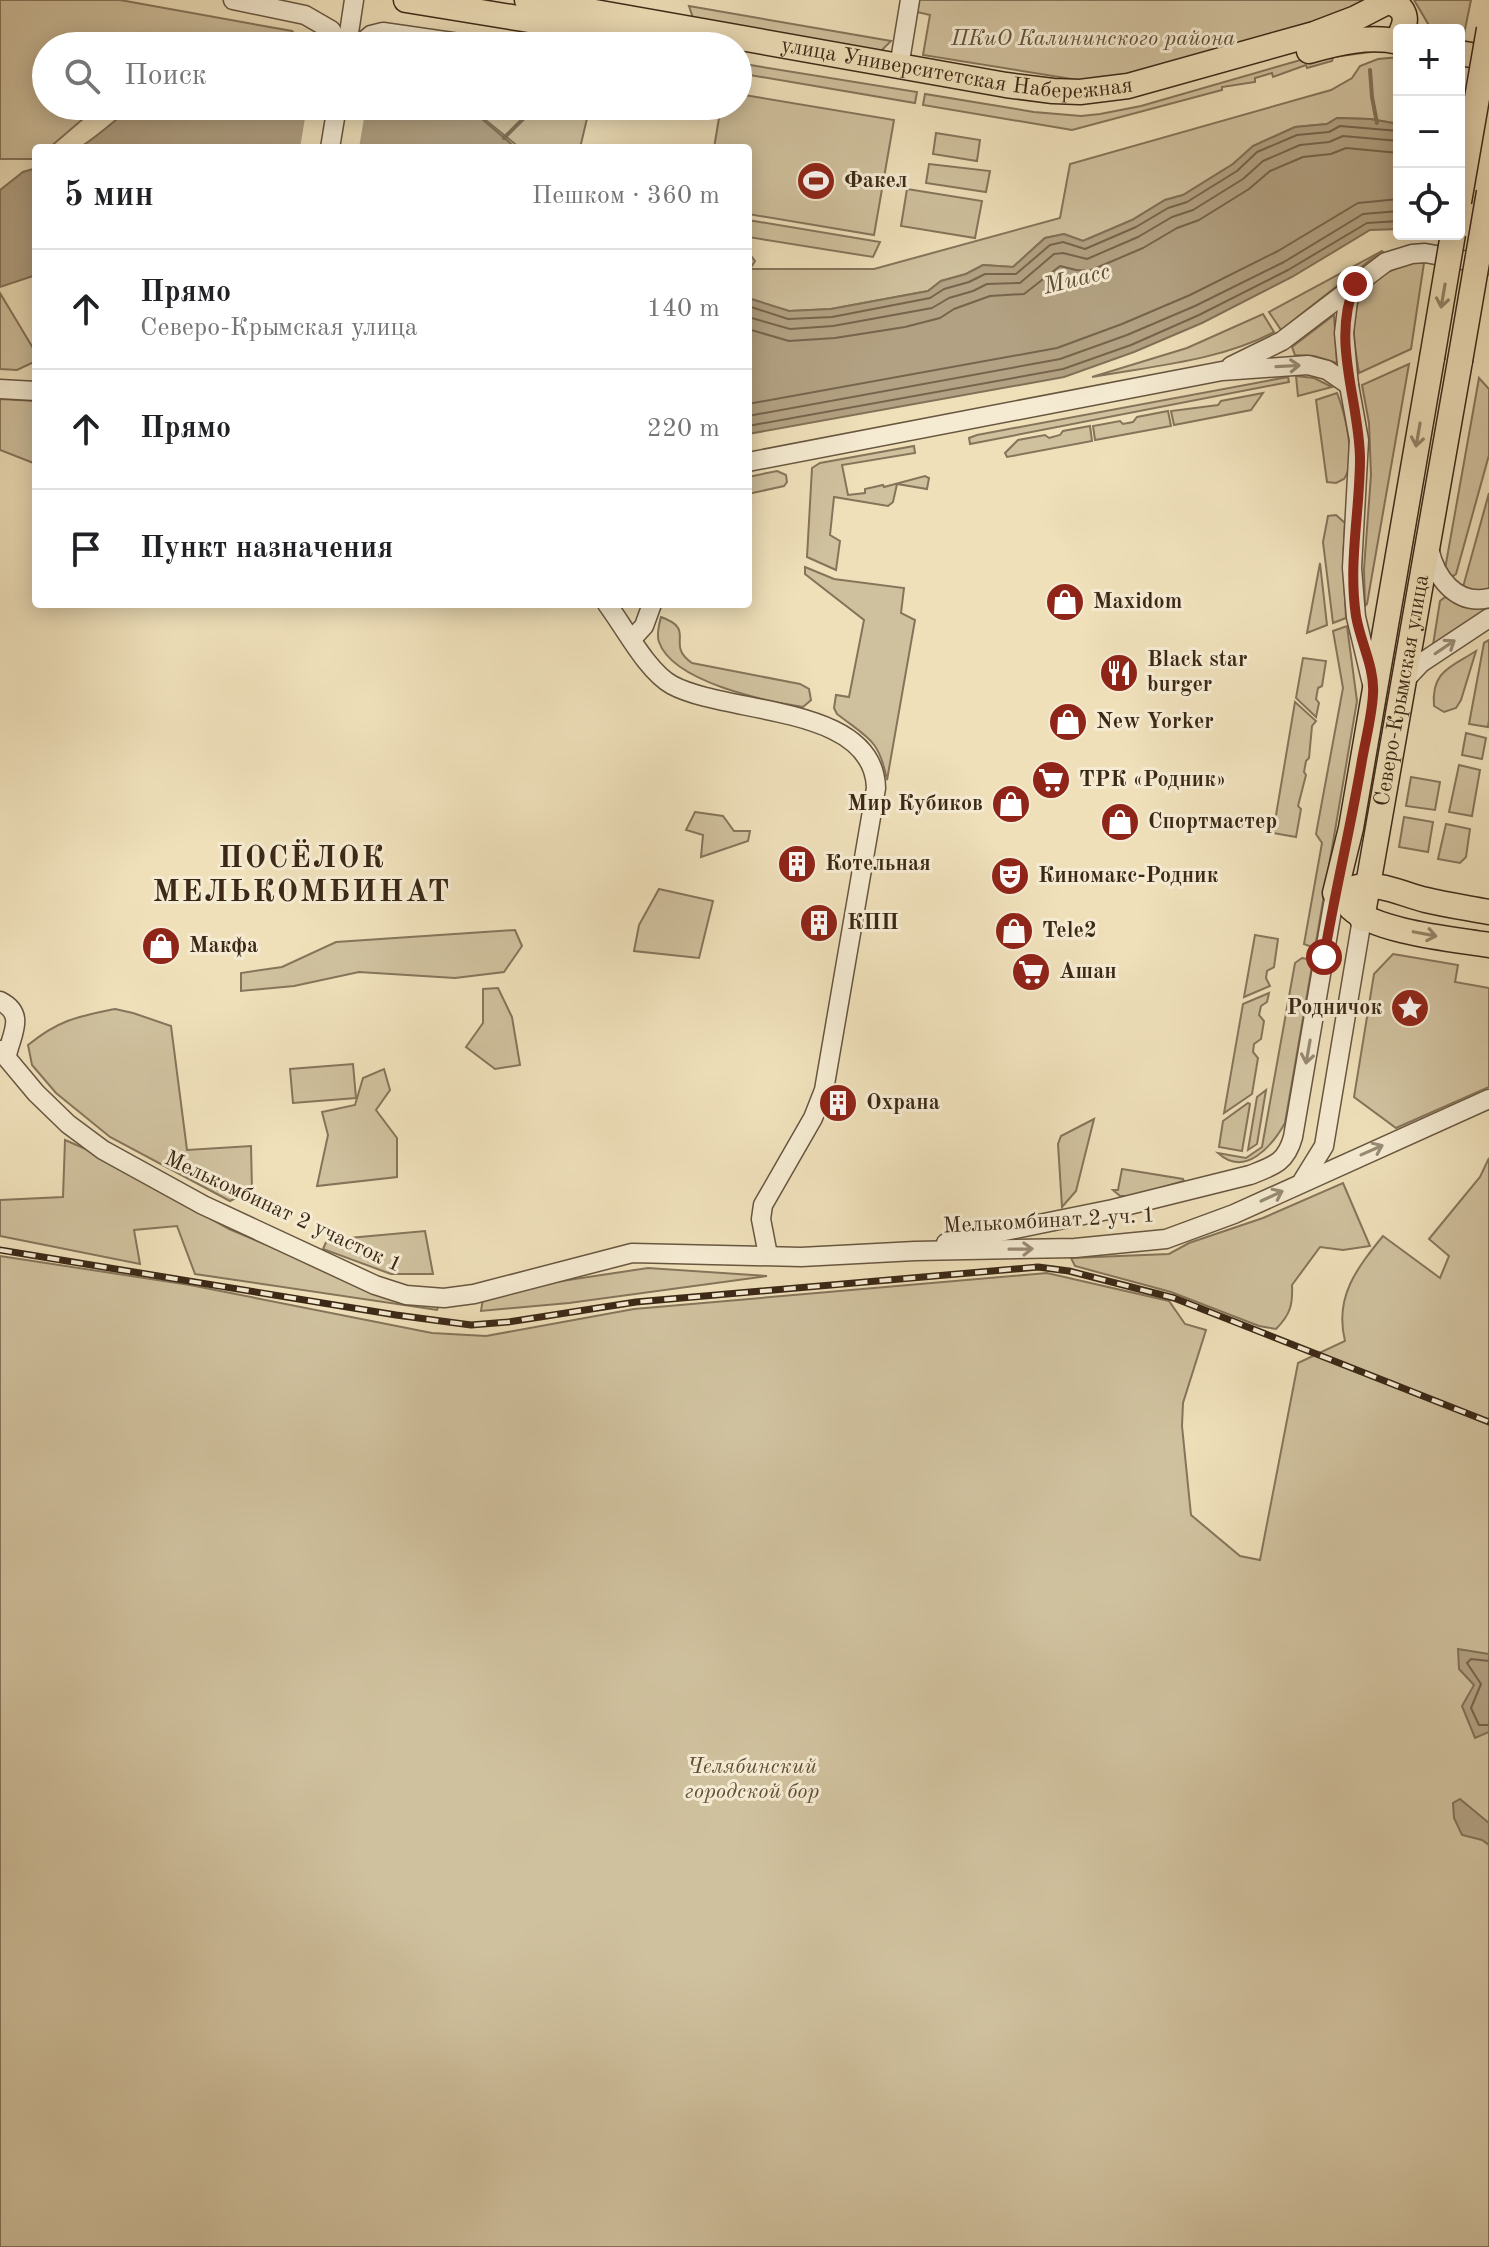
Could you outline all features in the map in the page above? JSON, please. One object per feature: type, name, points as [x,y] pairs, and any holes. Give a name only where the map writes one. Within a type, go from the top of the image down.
[{"type":"main road","points":[[406,0],[607,32]]},
{"type":"main road","name":"улица Университетская Набережная","points":[[527,0],[705,32]]},
{"type":"main road","points":[[1377,3],[1369,19],[1373,32],[1393,29]]},
{"type":"main road","name":"улица Университетская Набережная","points":[[752,41],[1026,89],[1097,91],[1156,79],[1314,34],[1356,18],[1377,3]]},
{"type":"main road","name":"улица Университетская Набережная","points":[[752,56],[1014,101],[1070,107],[1094,106],[1146,97],[1393,29]]},
{"type":"main road","points":[[1465,168],[1489,29]]},
{"type":"main road","points":[[1465,54],[1489,58]]},
{"type":"main road","name":"Северо-Крымская улица","points":[[1362,919],[1489,192]]},
{"type":"main road","name":"Северо-Крымская улица","points":[[1335,893],[1351,828],[1452,240]]},
{"type":"main road","points":[[1335,893],[1368,884],[1425,900],[1489,912]]},
{"type":"main road","points":[[1335,893],[1362,919],[1421,934],[1489,945]]},
{"type":"street","points":[[233,0],[305,15],[332,32]]},
{"type":"street","points":[[349,32],[354,0]]},
{"type":"street","points":[[899,67],[910,0]]},
{"type":"street","points":[[331,144],[335,120]]},
{"type":"street","points":[[1222,371],[1282,341],[1386,262],[1425,253],[1489,265]]},
{"type":"street","points":[[1355,284],[1345,317],[1344,347],[1359,440],[1352,568],[1356,617],[1374,691]]},
{"type":"street","points":[[752,461],[1222,371],[1308,365],[1327,370],[1349,385]]},
{"type":"street","points":[[0,389],[32,391]]},
{"type":"street","points":[[1428,544],[1432,562],[1450,589],[1466,598],[1489,598]]},
{"type":"street","points":[[610,608],[655,671],[675,686],[837,730],[861,748],[875,775],[876,788],[824,1090],[813,1118],[763,1205],[761,1219],[768,1255]]},
{"type":"street","points":[[632,639],[644,626],[651,608]]},
{"type":"street","points":[[1404,681],[1421,663],[1488,622]]},
{"type":"street","name":"Северо-Крымская улица","points":[[1272,1167],[1286,1156],[1293,1137],[1335,893]]},
{"type":"street","name":"Северо-Крымская улица","points":[[1301,1183],[1324,1146],[1362,919]]},
{"type":"street","points":[[0,1001],[13,1009],[16,1017],[3,1053]]},
{"type":"street","name":"Мелькомбинат 2 участок 1","points":[[3,1053],[36,1093],[68,1124],[103,1150],[203,1205],[375,1285],[406,1295],[444,1298],[474,1294],[632,1253],[801,1257],[915,1251]]},
{"type":"street","name":"Мелькомбинат 2 уч. 1","points":[[915,1251],[1075,1248],[1166,1239],[1200,1228],[1489,1099]]},
{"type":"street","name":"Мелькомбинат 2 уч. 1","points":[[915,1251],[1113,1209],[1272,1167]]},
{"type":"green space","points":[[0,0],[120,0],[293,32],[32,32],[32,120],[82,120],[54,144],[32,144],[32,159],[0,159]]},
{"type":"green space","name":"ПКиО Калининского района","points":[[919,0],[1366,0],[1337,16],[1142,72],[1084,81],[923,55],[930,15],[917,12]]},
{"type":"green space","points":[[1414,0],[1471,0],[1465,29],[1465,24],[1428,24]]},
{"type":"green space","points":[[689,6],[891,41],[881,51],[693,18]]},
{"type":"green space","points":[[1393,49],[1333,57],[1332,61],[1307,68],[1306,65],[1273,77],[1272,73],[1255,78],[1255,82],[1222,87],[1222,90],[1072,130],[923,105],[925,94],[1034,112],[1081,116],[1100,114],[1141,106],[1318,55]]},
{"type":"green space","points":[[1393,58],[1393,123],[1337,118],[1327,124],[1295,127],[1253,146],[1233,164],[1183,195],[1165,200],[1132,220],[1083,241],[1064,234],[1045,238],[1013,267],[983,265],[941,281],[928,291],[831,309],[789,311],[752,299],[752,269],[874,269],[1060,218],[1070,164],[1331,90],[1352,78],[1360,66]]},
{"type":"green space","points":[[752,65],[917,92],[915,103],[752,75]]},
{"type":"green space","name":"Факел","points":[[752,96],[894,120],[874,235],[752,215],[752,144],[715,144],[719,120],[752,120]]},
{"type":"green space","points":[[486,120],[587,120],[581,144],[515,144]]},
{"type":"green space","points":[[936,133],[980,140],[977,161],[933,154]]},
{"type":"green space","points":[[929,164],[990,171],[986,192],[926,183]]},
{"type":"green space","points":[[907,189],[982,201],[975,238],[901,226]]},
{"type":"green space","points":[[752,221],[880,242],[873,257],[752,238]]},
{"type":"green space","points":[[1382,251],[1281,330],[1269,312]]},
{"type":"green space","points":[[1411,263],[1424,263],[1411,349],[1359,373],[1354,334],[1357,304],[1374,280]]},
{"type":"green space","points":[[0,293],[32,346],[32,363],[17,370],[0,369]]},
{"type":"green space","points":[[1263,314],[1274,332],[1253,342],[1185,361],[1092,377],[1187,348]]},
{"type":"green space","points":[[1334,315],[1337,363],[1314,356],[1295,355],[1292,347]]},
{"type":"green space","points":[[1409,364],[1365,606],[1364,569],[1371,475],[1369,423],[1362,385]]},
{"type":"green space","points":[[1296,376],[1314,378],[1332,387],[1298,396]]},
{"type":"green space","points":[[1288,377],[1289,382],[970,444],[969,438],[977,435]]},
{"type":"green space","points":[[1479,378],[1489,389],[1489,455],[1456,574],[1450,578],[1445,569]]},
{"type":"green space","points":[[1263,393],[1251,410],[1174,425],[1171,411],[1218,405],[1221,401]]},
{"type":"green space","points":[[1337,393],[1346,424],[1350,461],[1344,479],[1336,483],[1327,482],[1316,400]]},
{"type":"green space","points":[[0,399],[32,401],[32,462],[0,450]]},
{"type":"green space","points":[[1168,411],[1171,426],[1095,440],[1093,426],[1133,422],[1137,417]]},
{"type":"green space","points":[[1090,426],[1092,441],[1007,457],[1005,453],[1018,440],[1045,435],[1049,438],[1063,431]]},
{"type":"green space","points":[[914,446],[915,453],[842,465],[848,495],[925,476],[929,478],[927,489],[897,484],[893,502],[888,506],[834,497],[830,535],[840,541],[836,570],[807,557],[812,468],[820,463]]},
{"type":"green space","points":[[777,471],[786,475],[787,482],[784,486],[752,493],[752,476]]},
{"type":"green space","points":[[1489,493],[1489,591],[1478,592],[1463,587]]},
{"type":"green space","points":[[1336,515],[1345,523],[1346,618],[1333,623],[1323,542],[1328,516]]},
{"type":"green space","points":[[1320,563],[1327,625],[1307,633]]},
{"type":"green space","points":[[805,567],[834,579],[904,588],[901,613],[915,620],[887,780],[876,747],[834,708],[836,695],[849,697],[864,620],[805,574]]},
{"type":"green space","points":[[1445,597],[1463,607],[1489,609],[1433,645],[1440,601]]},
{"type":"green space","points":[[661,617],[678,627],[681,650],[692,663],[800,684],[809,689],[811,700],[803,707],[786,704],[701,679],[668,656],[658,639]]},
{"type":"green space","points":[[1347,626],[1357,701],[1315,948],[1304,944],[1322,843],[1316,834],[1343,688],[1333,631]]},
{"type":"green space","points":[[1489,640],[1488,727],[1469,724],[1484,643]]},
{"type":"green space","points":[[1476,651],[1456,708],[1444,712],[1434,706],[1439,677]]},
{"type":"green space","points":[[1303,658],[1326,661],[1322,686],[1318,688],[1316,699],[1319,703],[1316,717],[1296,698]]},
{"type":"green space","points":[[1295,702],[1316,721],[1312,726],[1309,758],[1298,806],[1301,809],[1296,837],[1273,833]]},
{"type":"green space","points":[[1466,733],[1486,738],[1482,759],[1462,755]]},
{"type":"green space","points":[[1459,765],[1480,770],[1472,816],[1449,812]]},
{"type":"green space","points":[[1411,777],[1440,782],[1435,810],[1406,806]]},
{"type":"green space","points":[[695,812],[723,816],[734,831],[750,831],[748,841],[701,857],[703,835],[686,830]]},
{"type":"green space","points":[[1404,817],[1433,822],[1428,852],[1399,847]]},
{"type":"green space","points":[[1446,824],[1470,829],[1466,857],[1460,863],[1438,859]]},
{"type":"green space","points":[[659,889],[713,901],[699,958],[634,951],[639,925]]},
{"type":"green space","points":[[515,930],[522,946],[504,972],[455,978],[359,972],[294,986],[241,991],[241,973],[282,967],[336,942]]},
{"type":"green space","points":[[1255,935],[1278,939],[1274,967],[1267,971],[1270,986],[1244,997]]},
{"type":"green space","points":[[1393,954],[1458,965],[1455,982],[1489,988],[1489,1087],[1396,1128],[1354,1097],[1374,974]]},
{"type":"green space","points":[[1302,958],[1313,960],[1285,1123],[1273,1141],[1257,1156],[1248,1161],[1228,1160],[1218,1153],[1246,1158],[1262,1147],[1295,963]]},
{"type":"green space","points":[[498,988],[512,1017],[520,1065],[495,1069],[466,1047],[483,1023],[483,989]]},
{"type":"green space","points":[[1269,993],[1259,1015],[1264,1021],[1261,1039],[1254,1044],[1253,1052],[1258,1058],[1252,1094],[1224,1113],[1243,1004]]},
{"type":"green space","points":[[115,1009],[171,1026],[187,1150],[251,1146],[252,1190],[230,1201],[110,1137],[56,1093],[32,1065],[28,1045],[49,1030],[89,1014]]},
{"type":"green space","points":[[353,1064],[356,1098],[293,1103],[290,1069]]},
{"type":"green space","points":[[384,1069],[390,1090],[376,1110],[397,1138],[397,1177],[317,1186],[328,1135],[322,1112],[355,1105],[363,1078]]},
{"type":"green space","points":[[1266,1090],[1257,1144],[1248,1150],[1257,1097]]},
{"type":"green space","points":[[1248,1103],[1242,1151],[1219,1147],[1223,1121]]},
{"type":"green space","points":[[1094,1119],[1076,1191],[1062,1207],[1058,1144],[1061,1136]]},
{"type":"green space","points":[[65,1140],[229,1229],[386,1296],[440,1303],[437,1310],[195,1274],[177,1226],[134,1230],[140,1264],[0,1236],[0,1200],[63,1197]]},
{"type":"green space","name":"Челябинский городской бор","points":[[1489,1158],[1489,2247],[0,2247],[0,1256],[190,1285],[432,1333],[486,1336],[634,1309],[1047,1273],[1169,1301],[1185,1324],[1206,1330],[1183,1403],[1182,1426],[1191,1515],[1240,1556],[1260,1560],[1298,1363],[1345,1341],[1342,1325],[1345,1297],[1357,1272],[1383,1236],[1440,1278],[1449,1256],[1429,1239],[1480,1177]]},
{"type":"green space","points":[[1122,1169],[1184,1181],[1132,1196],[1120,1196],[1113,1190],[1118,1190]]},
{"type":"green space","points":[[1343,1183],[1370,1246],[1343,1250],[1320,1247],[1292,1285],[1290,1309],[1276,1329],[1259,1326],[1171,1292],[1075,1266],[1071,1258],[1169,1254],[1189,1243],[1263,1218]]},
{"type":"green space","points":[[425,1231],[433,1274],[391,1274],[323,1249],[327,1240]]},
{"type":"green space","points":[[648,1268],[767,1276],[569,1303],[481,1311],[483,1298],[555,1282]]},
{"type":"water","name":"Миасс","points":[[1337,118],[1393,123],[1393,229],[1370,230],[1292,277],[1202,323],[1064,377],[752,433],[752,299],[789,311],[831,309],[928,291],[941,281],[983,265],[1013,267],[1045,238],[1064,234],[1083,241],[1132,220],[1165,200],[1183,195],[1233,164],[1253,146],[1295,127],[1327,124]]},
{"type":"water","points":[[115,120],[483,120],[511,144],[84,144]]},
{"type":"water","points":[[32,169],[32,276],[0,287],[0,190],[23,172]]},
{"type":"water","points":[[1458,1649],[1489,1654],[1489,1732],[1475,1738],[1462,1706],[1474,1685],[1459,1669]]},
{"type":"water","points":[[1460,1799],[1489,1823],[1489,1845],[1462,1835],[1454,1818],[1453,1803]]},
{"type":"pier","points":[[305,120],[364,120],[360,144],[301,144]]},
{"type":"pier","points":[[1465,158],[1489,159],[1489,211],[1465,213]]},
{"type":"waterway","points":[[1370,70],[1377,123]]},
{"type":"waterway","points":[[504,138],[522,120]]},
{"type":"railway","points":[[0,1250],[471,1325],[636,1302],[1038,1267],[1069,1271],[1174,1298],[1489,1422]]},
{"type":"place","name":"Факел","points":[[816,181]]},
{"type":"place","name":"Maxidom","points":[[1065,602]]},
{"type":"place","name":"Black star burger","points":[[1119,673]]},
{"type":"place","name":"New Yorker","points":[[1068,722]]},
{"type":"place","name":"ТРК «Родник»","points":[[1051,780]]},
{"type":"place","name":"Мир Кубиков","points":[[1011,804]]},
{"type":"place","name":"Спортмастер","points":[[1120,822]]},
{"type":"place","name":"Котельная","points":[[797,864]]},
{"type":"place","name":"Киномакс-Родник","points":[[1010,876]]},
{"type":"place","name":"КПП","points":[[819,923]]},
{"type":"place","name":"Tele2","points":[[1014,931]]},
{"type":"place","name":"Макфа","points":[[161,946]]},
{"type":"place","name":"Ашан","points":[[1031,972]]},
{"type":"place","name":"Родничок","points":[[1410,1008]]},
{"type":"place","name":"Охрана","points":[[838,1103]]},
{"type":"district","name":"ПОСЁЛОК МЕЛЬКОМБИНАТ","points":[[302,876]]},
{"type":"route","points":[[1324,957],[1351,828],[1374,691],[1356,617],[1352,568],[1360,463],[1358,423],[1349,385],[1344,333],[1348,301],[1355,284]]}]
